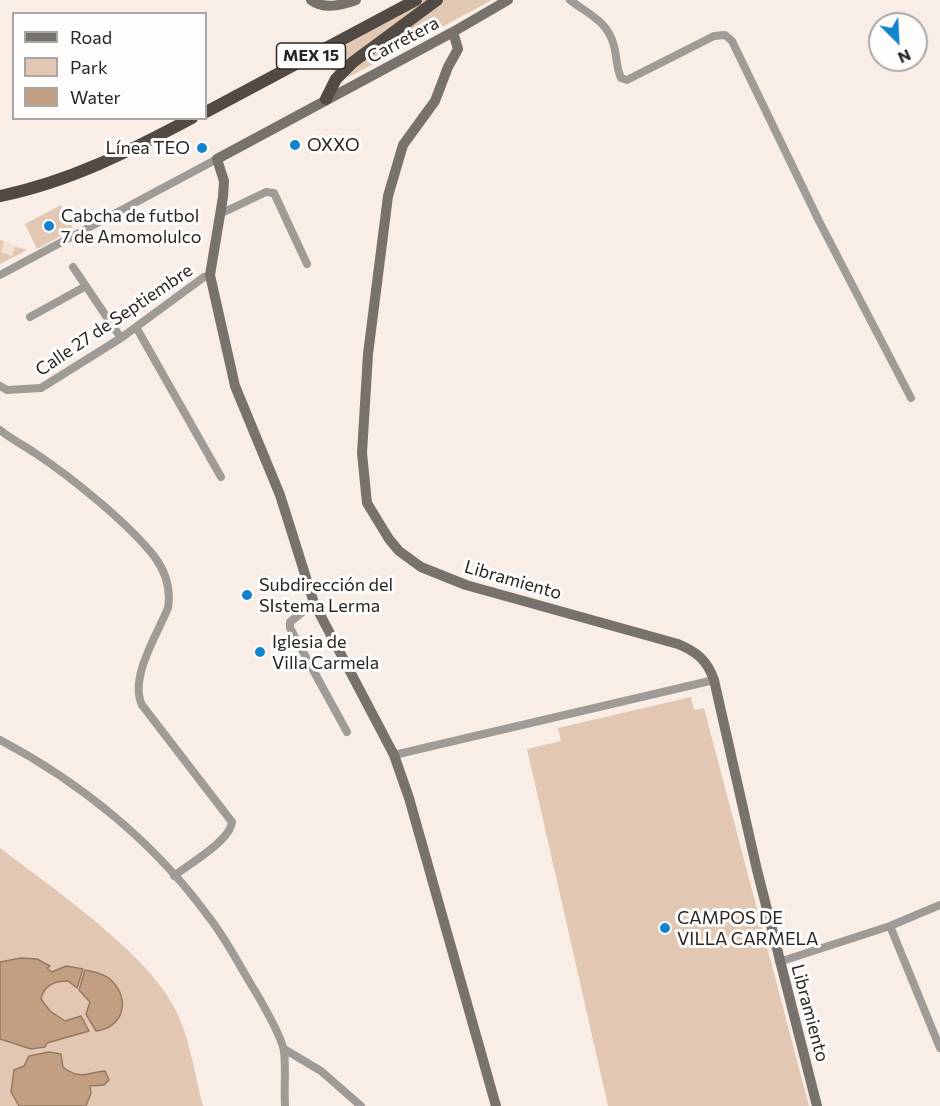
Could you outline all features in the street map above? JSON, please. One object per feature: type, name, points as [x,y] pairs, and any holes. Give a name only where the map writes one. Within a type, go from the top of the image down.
[{"type":"highway","name":"MEX 15","points":[[207,111],[416,0]]},
{"type":"highway","points":[[326,99],[336,78],[353,62],[437,0]]},
{"type":"highway","points":[[0,196],[73,176],[188,120]]},
{"type":"main road","points":[[311,0],[322,6],[356,0]]},
{"type":"main road","name":"Carretera","points":[[217,159],[508,0]]},
{"type":"main road","name":"Libramiento","points":[[453,32],[458,49],[448,67],[435,101],[403,146],[388,196],[368,354],[362,453],[367,503],[388,539],[399,551],[421,567],[466,585],[678,644],[692,650],[705,660],[714,680],[779,962],[817,1106]]},
{"type":"main road","points":[[217,159],[224,181],[222,213],[210,275],[235,386],[280,495],[314,603],[394,755],[409,798],[496,1106]]},
{"type":"street","points":[[570,0],[602,21],[614,45],[617,68],[621,78],[627,80],[714,36],[725,35],[732,40],[819,221],[911,398]]},
{"type":"street","points":[[0,276],[217,159]]},
{"type":"street","points":[[222,213],[266,192],[274,193],[307,264]]},
{"type":"street","points":[[73,267],[121,338]]},
{"type":"street","name":"Calle 27 de Septiembre","points":[[0,386],[18,390],[41,388],[121,338],[210,275]]},
{"type":"street","points":[[30,317],[86,286]]},
{"type":"street","points":[[136,327],[221,477]]},
{"type":"street","points":[[0,430],[51,464],[119,522],[154,556],[166,580],[170,597],[168,608],[140,674],[138,694],[142,705],[232,822],[231,830],[218,843],[174,876]]},
{"type":"street","points":[[314,603],[290,622],[290,628],[347,732]]},
{"type":"street","points":[[394,755],[714,680]]},
{"type":"street","points":[[0,740],[38,760],[88,794],[138,839],[194,897],[225,941],[258,996],[284,1049],[285,1106]]},
{"type":"street","points":[[779,962],[890,926],[940,905]]},
{"type":"street","points":[[890,926],[940,1048]]},
{"type":"street","points":[[284,1049],[321,1071],[362,1106]]},
{"type":"shaded area","points":[[0,240],[4,241],[27,250],[0,264]]},
{"type":"green space","points":[[418,0],[492,0],[349,77],[334,72],[327,61],[331,51]]},
{"type":"green space","name":"Cabcha de futbol 7 de Amomolulco","points":[[61,205],[73,229],[37,249],[25,224]]},
{"type":"green space","points":[[0,240],[4,241],[1,252],[12,256],[15,247],[27,250],[0,264]]},
{"type":"green space","name":"CAMPOS DE VILLA CARMELA","points":[[691,697],[694,710],[704,708],[809,1106],[608,1106],[527,749],[561,741],[558,728]]},
{"type":"green space","points":[[0,848],[119,941],[159,984],[173,1005],[184,1029],[203,1106],[0,1106]]},
{"type":"water","points":[[21,958],[37,959],[50,966],[47,968],[52,972],[66,966],[83,969],[77,988],[68,981],[54,983],[47,987],[41,999],[50,1011],[65,1021],[81,1016],[89,1031],[47,1043],[45,1047],[31,1049],[0,1039],[0,962]]},
{"type":"water","points":[[85,970],[109,979],[118,988],[121,996],[121,1012],[118,1019],[105,1029],[96,1031],[86,1014],[90,1002],[79,990]]},
{"type":"water","points":[[49,1052],[61,1054],[63,1067],[75,1074],[84,1075],[105,1071],[109,1080],[104,1085],[90,1086],[91,1093],[86,1106],[19,1106],[11,1092],[14,1070],[24,1066],[29,1056]]},
{"type":"place","name":"OXXO","points":[[295,145]]},
{"type":"place","name":"Línea TEO","points":[[202,148]]},
{"type":"place","name":"Cabcha de futbol 7 de Amomolulco","points":[[49,226]]},
{"type":"place","name":"Subdirección del SIstema Lerma","points":[[247,595]]},
{"type":"place","name":"Iglesia de Villa Carmela","points":[[260,652]]},
{"type":"place","name":"CAMPOS DE VILLA CARMELA","points":[[665,928]]}]
